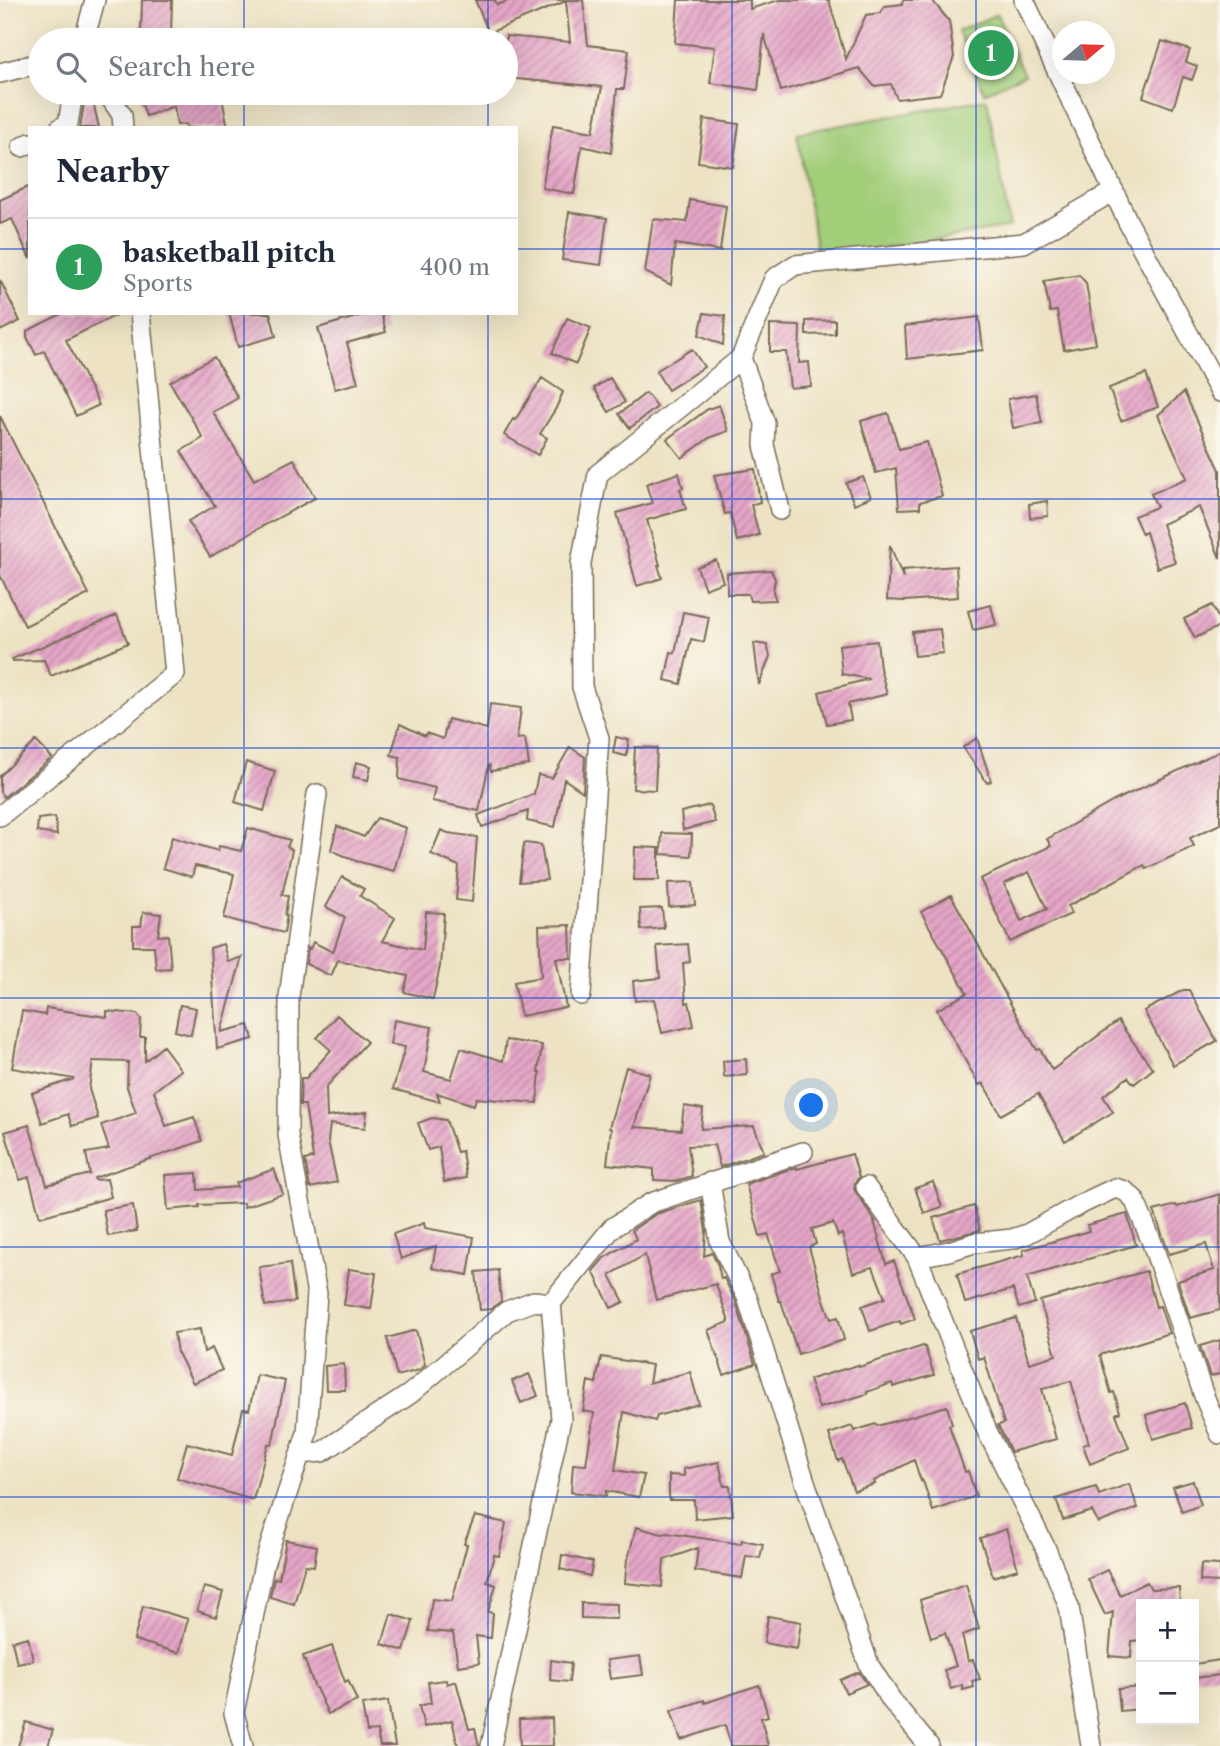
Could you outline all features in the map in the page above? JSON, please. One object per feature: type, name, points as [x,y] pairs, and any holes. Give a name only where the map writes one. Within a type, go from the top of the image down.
[{"type":"street","points":[[87,28],[95,0]]},
{"type":"street","points":[[1024,0],[1128,222],[1220,393]]},
{"type":"street","points":[[0,73],[28,66]]},
{"type":"street","points":[[64,126],[68,124],[71,105]]},
{"type":"street","points":[[115,105],[122,115],[123,126]]},
{"type":"street","points":[[581,995],[599,737],[582,687],[581,563],[598,474],[741,358],[774,279],[795,265],[1024,243],[1114,191]]},
{"type":"street","points":[[0,816],[175,674],[141,315]]},
{"type":"street","points":[[741,358],[765,423],[764,445],[780,510]]},
{"type":"street","points":[[243,1746],[234,1713],[264,1564],[307,1433],[317,1294],[288,1135],[289,997],[317,794]]},
{"type":"street","points":[[491,1746],[561,1419],[551,1303],[612,1228],[651,1203],[803,1152]]},
{"type":"street","points":[[710,1182],[720,1242],[747,1297],[805,1482],[869,1665],[892,1701],[929,1746]]},
{"type":"street","points":[[866,1187],[917,1257],[987,1431],[1046,1549],[1069,1607],[1091,1746]]},
{"type":"street","points":[[917,1257],[974,1243],[1013,1239],[1115,1188],[1125,1191],[1134,1199],[1151,1240],[1204,1396],[1220,1434]]},
{"type":"street","points":[[300,1454],[322,1452],[410,1394],[507,1311],[534,1301],[551,1303]]},
{"type":"green space","points":[[997,14],[1024,75],[984,93],[958,31]]},
{"type":"green space","points":[[987,99],[1010,227],[818,258],[797,133]]},
{"type":"building","points":[[142,0],[172,0],[171,28],[141,28]]},
{"type":"building","points":[[475,0],[495,0],[497,5],[510,0],[583,0],[588,45],[629,50],[624,89],[617,89],[611,153],[582,146],[574,194],[542,188],[553,125],[593,132],[602,87],[518,79],[518,37],[570,42],[566,1],[501,28],[487,28]]},
{"type":"building","points":[[678,0],[750,0],[750,9],[779,0],[829,0],[846,59],[866,15],[880,13],[885,6],[902,4],[903,0],[932,0],[949,21],[954,57],[940,94],[897,99],[891,84],[874,86],[859,68],[781,91],[764,34],[758,90],[710,83],[715,47],[675,43]]},
{"type":"building","points":[[1162,41],[1190,50],[1186,62],[1197,66],[1192,80],[1183,77],[1173,108],[1143,97]]},
{"type":"building","points":[[84,105],[94,105],[99,126],[80,126]]},
{"type":"building","points":[[142,105],[223,105],[228,126],[177,125],[174,106],[146,116]]},
{"type":"building","points":[[704,119],[739,124],[733,167],[698,162]]},
{"type":"building","points":[[28,187],[28,255],[12,219],[0,224],[0,200]]},
{"type":"building","points":[[690,200],[726,206],[720,251],[675,244],[671,285],[645,272],[653,219],[687,222]]},
{"type":"building","points":[[569,212],[607,218],[601,265],[562,260]]},
{"type":"building","points":[[1079,275],[1086,283],[1096,344],[1064,350],[1057,311],[1050,312],[1044,281]]},
{"type":"building","points":[[0,280],[20,321],[0,331]]},
{"type":"building","points":[[704,313],[725,316],[723,345],[699,335]]},
{"type":"building","points":[[59,315],[116,315],[66,340],[99,405],[76,416],[44,351],[36,355],[27,337],[27,331]]},
{"type":"building","points":[[230,315],[271,315],[276,336],[238,347]]},
{"type":"building","points":[[363,315],[382,315],[386,332],[347,343],[358,383],[335,389],[318,328]]},
{"type":"building","points":[[979,317],[983,350],[907,359],[905,326]]},
{"type":"building","points":[[567,318],[591,328],[576,364],[552,353]]},
{"type":"building","points":[[835,320],[835,334],[806,335],[806,321]]},
{"type":"building","points":[[770,325],[800,326],[799,363],[809,362],[811,386],[790,388],[786,352],[770,352]]},
{"type":"building","points":[[692,349],[704,367],[668,390],[656,371]]},
{"type":"building","points":[[214,357],[238,398],[213,412],[254,480],[294,459],[315,498],[210,557],[188,521],[215,506],[181,451],[203,438],[170,382]]},
{"type":"building","points":[[1146,374],[1158,407],[1121,421],[1109,388]]},
{"type":"building","points":[[542,378],[563,392],[540,434],[547,438],[538,455],[504,435]]},
{"type":"building","points":[[610,378],[625,402],[609,412],[594,388]]},
{"type":"building","points":[[1184,392],[1220,470],[1220,558],[1199,507],[1162,524],[1175,562],[1157,568],[1146,532],[1142,534],[1134,516],[1157,507],[1151,494],[1187,478],[1158,415]]},
{"type":"building","points":[[646,393],[657,407],[630,428],[619,414]]},
{"type":"building","points":[[1036,394],[1042,423],[1013,428],[1008,399]]},
{"type":"building","points":[[719,405],[728,431],[709,438],[682,458],[667,439],[708,409]]},
{"type":"building","points":[[888,413],[899,449],[927,442],[942,496],[920,502],[920,508],[899,509],[896,468],[876,473],[861,421]]},
{"type":"building","points":[[0,416],[89,594],[25,626],[0,575]]},
{"type":"building","points":[[755,469],[760,502],[751,505],[759,535],[737,541],[730,513],[725,514],[714,475]]},
{"type":"building","points":[[679,473],[686,509],[647,520],[662,578],[637,586],[617,513],[652,503],[646,484]]},
{"type":"building","points":[[863,477],[871,497],[854,504],[846,483]]},
{"type":"building","points":[[1047,501],[1048,516],[1030,518],[1029,504]]},
{"type":"building","points":[[890,545],[903,578],[902,570],[956,566],[958,597],[887,600]]},
{"type":"building","points":[[716,560],[723,582],[705,589],[697,567]]},
{"type":"building","points":[[771,570],[775,579],[773,592],[776,600],[750,601],[748,594],[727,594],[727,573]]},
{"type":"building","points":[[991,605],[996,625],[973,630],[968,611]]},
{"type":"building","points":[[1212,605],[1220,626],[1195,638],[1184,619]]},
{"type":"building","points":[[683,612],[709,617],[704,642],[691,639],[681,684],[665,680],[671,652],[675,653]]},
{"type":"building","points":[[117,615],[128,643],[51,676],[44,660],[12,659]]},
{"type":"building","points":[[940,629],[943,653],[915,656],[912,632]]},
{"type":"building","points":[[877,641],[887,694],[848,704],[851,720],[827,724],[819,692],[869,679],[842,674],[839,645]]},
{"type":"building","points":[[754,643],[767,645],[770,656],[759,685]]},
{"type":"building","points":[[490,704],[521,708],[517,739],[525,738],[529,765],[491,771],[489,764],[479,811],[432,801],[435,788],[399,779],[400,757],[391,755],[400,724],[425,736],[426,733],[443,739],[448,719],[487,729]]},
{"type":"building","points":[[616,737],[629,740],[626,756],[613,753]]},
{"type":"building","points":[[977,738],[991,781],[987,783],[963,747]]},
{"type":"building","points":[[36,741],[52,758],[4,797],[0,792],[0,776]]},
{"type":"building","points":[[570,747],[585,757],[583,792],[564,779],[555,827],[527,821],[528,811],[482,827],[478,815],[534,794],[538,775],[552,778]]},
{"type":"building","points":[[635,747],[657,748],[655,790],[633,789]]},
{"type":"building","points":[[1220,751],[1220,824],[1190,838],[1194,846],[1146,869],[1144,865],[1068,906],[1071,914],[1010,942],[980,879],[1051,846],[1047,839],[1114,801]],"holes":[[[1029,872],[1047,909],[1021,921],[1004,884]]]},
{"type":"building","points":[[246,762],[275,771],[264,811],[235,802]]},
{"type":"building","points":[[356,762],[371,766],[368,780],[353,777]]},
{"type":"building","points":[[710,805],[715,822],[683,830],[681,812]]},
{"type":"building","points":[[55,817],[57,835],[37,832],[38,819]]},
{"type":"building","points":[[377,818],[406,828],[394,871],[356,861],[331,850],[337,826],[364,837]]},
{"type":"building","points":[[248,828],[290,840],[287,847],[292,850],[282,895],[288,896],[284,933],[224,918],[234,874],[195,866],[192,877],[163,868],[172,837],[218,851],[219,846],[241,851]]},
{"type":"building","points":[[441,830],[477,837],[472,902],[456,900],[459,866],[431,854]]},
{"type":"building","points":[[662,833],[692,834],[691,856],[661,854]]},
{"type":"building","points":[[524,843],[541,845],[547,880],[519,882]]},
{"type":"building","points":[[635,847],[659,848],[659,880],[634,880]]},
{"type":"building","points":[[342,877],[364,889],[360,896],[395,918],[382,941],[423,950],[426,912],[444,913],[440,966],[433,999],[404,992],[408,976],[338,960],[331,976],[306,964],[308,948],[310,949],[313,942],[333,952],[345,917],[326,907]]},
{"type":"building","points":[[693,882],[695,905],[669,907],[668,883]]},
{"type":"building","points":[[951,895],[1021,1023],[1052,1070],[1118,1021],[1153,1069],[1134,1084],[1128,1077],[1103,1096],[1113,1112],[1065,1141],[1038,1094],[1001,1115],[983,1083],[979,1085],[937,1010],[967,993],[921,912]]},
{"type":"building","points":[[662,908],[664,928],[641,930],[640,909]]},
{"type":"building","points":[[143,912],[161,914],[158,936],[168,935],[171,968],[156,969],[154,946],[133,946],[133,926],[141,926]]},
{"type":"building","points":[[570,925],[571,958],[556,958],[566,1007],[521,1016],[514,982],[541,977],[539,926]]},
{"type":"building","points":[[223,944],[228,962],[242,957],[221,1032],[249,1025],[253,1039],[217,1049],[210,948]]},
{"type":"building","points":[[688,944],[690,962],[683,963],[686,1003],[689,1002],[694,1026],[662,1033],[654,999],[635,1001],[633,981],[660,978],[657,946]]},
{"type":"building","points":[[1183,990],[1189,990],[1217,1041],[1173,1065],[1144,1011]]},
{"type":"building","points":[[180,1005],[196,1008],[191,1035],[175,1031]]},
{"type":"building","points":[[46,1008],[107,1017],[107,1011],[137,1014],[141,1019],[140,1037],[145,1037],[145,1061],[163,1046],[181,1070],[154,1091],[166,1126],[194,1117],[202,1141],[94,1178],[107,1179],[111,1197],[40,1217],[29,1177],[20,1180],[5,1132],[29,1125],[47,1185],[90,1174],[86,1153],[109,1149],[101,1125],[136,1113],[127,1087],[128,1062],[93,1061],[89,1089],[98,1118],[72,1126],[68,1114],[42,1123],[32,1093],[74,1079],[12,1068],[22,1011],[45,1015]]},
{"type":"building","points":[[337,1015],[367,1042],[326,1087],[327,1117],[367,1112],[365,1128],[330,1124],[328,1141],[337,1182],[310,1188],[305,1160],[313,1158],[305,1105],[300,1105],[301,1078],[306,1078],[331,1050],[317,1038]]},
{"type":"building","points":[[394,1020],[432,1027],[424,1072],[451,1079],[461,1048],[503,1061],[506,1040],[542,1045],[537,1103],[476,1098],[474,1105],[437,1093],[440,1102],[393,1089],[405,1047],[390,1044]]},
{"type":"building","points":[[746,1059],[747,1075],[724,1077],[723,1061]]},
{"type":"building","points":[[626,1067],[650,1074],[634,1127],[681,1130],[684,1106],[703,1109],[701,1129],[754,1126],[764,1152],[720,1167],[714,1145],[688,1146],[692,1176],[677,1181],[654,1180],[654,1169],[607,1164],[609,1128]]},
{"type":"building","points":[[432,1118],[446,1120],[457,1152],[462,1151],[466,1178],[444,1182],[439,1147],[428,1150],[418,1123]]},
{"type":"building","points":[[852,1154],[859,1177],[854,1189],[875,1221],[886,1264],[894,1261],[915,1319],[870,1331],[862,1306],[885,1298],[873,1267],[853,1273],[842,1234],[838,1236],[833,1223],[812,1229],[816,1244],[809,1247],[824,1300],[831,1319],[838,1317],[844,1340],[798,1354],[771,1274],[780,1271],[768,1234],[760,1236],[746,1184],[796,1167],[797,1169]]},
{"type":"building","points":[[274,1169],[283,1194],[244,1207],[243,1203],[168,1210],[165,1175],[197,1173],[198,1190],[237,1187],[236,1183]]},
{"type":"building","points":[[933,1182],[942,1207],[924,1213],[915,1188]]},
{"type":"building","points":[[1220,1194],[1220,1310],[1190,1318],[1178,1281],[1214,1270],[1206,1244],[1169,1254],[1154,1211]]},
{"type":"building","points":[[701,1200],[706,1231],[704,1256],[712,1253],[721,1279],[724,1278],[736,1302],[755,1364],[724,1375],[708,1330],[729,1322],[716,1284],[656,1300],[645,1255],[610,1275],[624,1302],[611,1308],[593,1271],[604,1258],[636,1239],[632,1230],[656,1214]]},
{"type":"building","points":[[133,1205],[137,1231],[108,1236],[103,1210]]},
{"type":"building","points":[[974,1206],[980,1230],[940,1240],[933,1218]]},
{"type":"building","points":[[1127,1214],[1136,1245],[1027,1277],[1035,1303],[1019,1308],[1013,1289],[965,1303],[957,1274],[1024,1255],[1023,1250],[1089,1231],[1087,1225]]},
{"type":"building","points":[[424,1223],[425,1228],[474,1237],[468,1275],[432,1268],[436,1246],[401,1259],[393,1234]]},
{"type":"building","points":[[290,1263],[295,1302],[265,1306],[259,1267]]},
{"type":"building","points":[[349,1269],[376,1273],[371,1309],[344,1305]]},
{"type":"building","points":[[498,1270],[501,1301],[491,1309],[480,1310],[476,1272]]},
{"type":"building","points":[[1146,1271],[1156,1307],[1160,1306],[1169,1333],[1100,1355],[1111,1393],[1114,1392],[1120,1412],[1116,1414],[1129,1448],[1090,1464],[1083,1445],[1089,1443],[1071,1381],[1042,1389],[1056,1439],[1011,1452],[998,1425],[1004,1423],[984,1357],[978,1359],[970,1331],[1016,1318],[1029,1363],[1056,1355],[1040,1301]]},
{"type":"building","points":[[200,1329],[204,1352],[212,1348],[222,1370],[193,1383],[177,1353],[174,1333]]},
{"type":"building","points":[[416,1330],[425,1365],[419,1370],[397,1376],[387,1338]]},
{"type":"building","points":[[1220,1340],[1220,1374],[1210,1376],[1200,1346]]},
{"type":"building","points":[[923,1346],[934,1375],[893,1387],[892,1383],[867,1394],[819,1408],[809,1380]]},
{"type":"building","points":[[601,1357],[652,1365],[649,1383],[690,1372],[699,1404],[657,1416],[655,1421],[624,1412],[615,1470],[644,1475],[639,1497],[606,1491],[606,1496],[571,1492],[573,1464],[586,1465],[594,1413],[583,1411],[588,1381],[596,1383]]},
{"type":"building","points":[[344,1364],[345,1390],[326,1390],[325,1366]]},
{"type":"building","points":[[529,1374],[538,1396],[521,1403],[512,1381]]},
{"type":"building","points":[[257,1375],[285,1381],[272,1445],[268,1444],[253,1500],[177,1478],[187,1443],[232,1455],[243,1409],[249,1410]]},
{"type":"building","points":[[1185,1403],[1192,1428],[1153,1439],[1146,1415]]},
{"type":"building","points":[[947,1406],[952,1424],[949,1425],[976,1496],[933,1511],[914,1460],[874,1481],[875,1484],[854,1491],[842,1459],[838,1461],[829,1434],[852,1426],[854,1431],[876,1424],[877,1426]]},
{"type":"building","points":[[719,1462],[724,1486],[730,1486],[733,1515],[695,1519],[694,1500],[669,1500],[669,1475],[685,1476],[683,1469]]},
{"type":"building","points":[[1193,1481],[1201,1505],[1182,1512],[1173,1487]]},
{"type":"building","points":[[1129,1484],[1138,1508],[1098,1523],[1092,1511],[1063,1520],[1056,1499],[1096,1487],[1099,1495]]},
{"type":"building","points":[[475,1516],[506,1523],[499,1556],[494,1555],[487,1582],[496,1585],[488,1612],[493,1613],[491,1638],[476,1636],[479,1663],[458,1666],[453,1633],[428,1631],[432,1599],[452,1601],[467,1545],[464,1544]]},
{"type":"building","points":[[636,1527],[662,1534],[741,1544],[742,1540],[763,1544],[760,1558],[746,1556],[742,1578],[695,1571],[698,1548],[664,1560],[662,1587],[625,1583],[627,1559]]},
{"type":"building","points":[[1006,1529],[1018,1569],[993,1577],[980,1538]]},
{"type":"building","points":[[286,1540],[317,1546],[314,1566],[305,1565],[294,1604],[270,1597],[274,1578],[279,1579]]},
{"type":"building","points":[[562,1555],[593,1562],[590,1576],[560,1569]]},
{"type":"building","points":[[1201,1564],[1220,1565],[1220,1582],[1200,1581]]},
{"type":"building","points":[[1107,1570],[1120,1595],[1147,1582],[1151,1589],[1179,1588],[1180,1599],[1136,1599],[1136,1641],[1132,1641],[1131,1658],[1109,1656],[1113,1612],[1105,1615],[1088,1579]]},
{"type":"building","points":[[966,1585],[979,1629],[962,1635],[968,1661],[973,1660],[980,1679],[972,1681],[974,1687],[963,1690],[962,1685],[951,1689],[944,1670],[956,1666],[945,1633],[931,1638],[920,1600]]},
{"type":"building","points":[[204,1587],[223,1592],[216,1617],[197,1611]]},
{"type":"building","points":[[581,1603],[617,1604],[617,1619],[581,1618]]},
{"type":"building","points":[[143,1606],[188,1619],[179,1653],[134,1640]]},
{"type":"building","points":[[391,1614],[413,1621],[404,1651],[382,1644]]},
{"type":"building","points":[[768,1616],[801,1622],[797,1649],[764,1643]]},
{"type":"building","points":[[28,1637],[33,1660],[17,1663],[12,1641]]},
{"type":"building","points":[[332,1646],[345,1682],[348,1680],[357,1701],[328,1714],[303,1656]]},
{"type":"building","points":[[640,1656],[643,1675],[610,1679],[607,1660]]},
{"type":"building","points":[[551,1660],[571,1663],[569,1682],[550,1680]]},
{"type":"building","points":[[1220,1660],[1220,1675],[1199,1677],[1199,1663]]},
{"type":"building","points":[[859,1672],[867,1684],[846,1693],[840,1680]]},
{"type":"building","points":[[446,1680],[447,1684],[456,1681],[469,1729],[475,1728],[479,1746],[458,1746],[452,1720],[424,1727],[419,1706],[431,1703],[428,1682]]},
{"type":"building","points":[[759,1685],[768,1716],[761,1718],[768,1746],[731,1746],[725,1725],[681,1740],[671,1711]]},
{"type":"building","points":[[1136,1687],[1136,1709],[1120,1711],[1118,1689]]},
{"type":"building","points":[[388,1701],[395,1746],[380,1746],[377,1731],[367,1732],[362,1705]]},
{"type":"building","points":[[552,1718],[553,1746],[520,1746],[519,1719]]},
{"type":"building","points":[[26,1722],[53,1730],[48,1746],[18,1746]]},
{"type":"place","name":"basketball pitch","points":[[991,53]]}]
